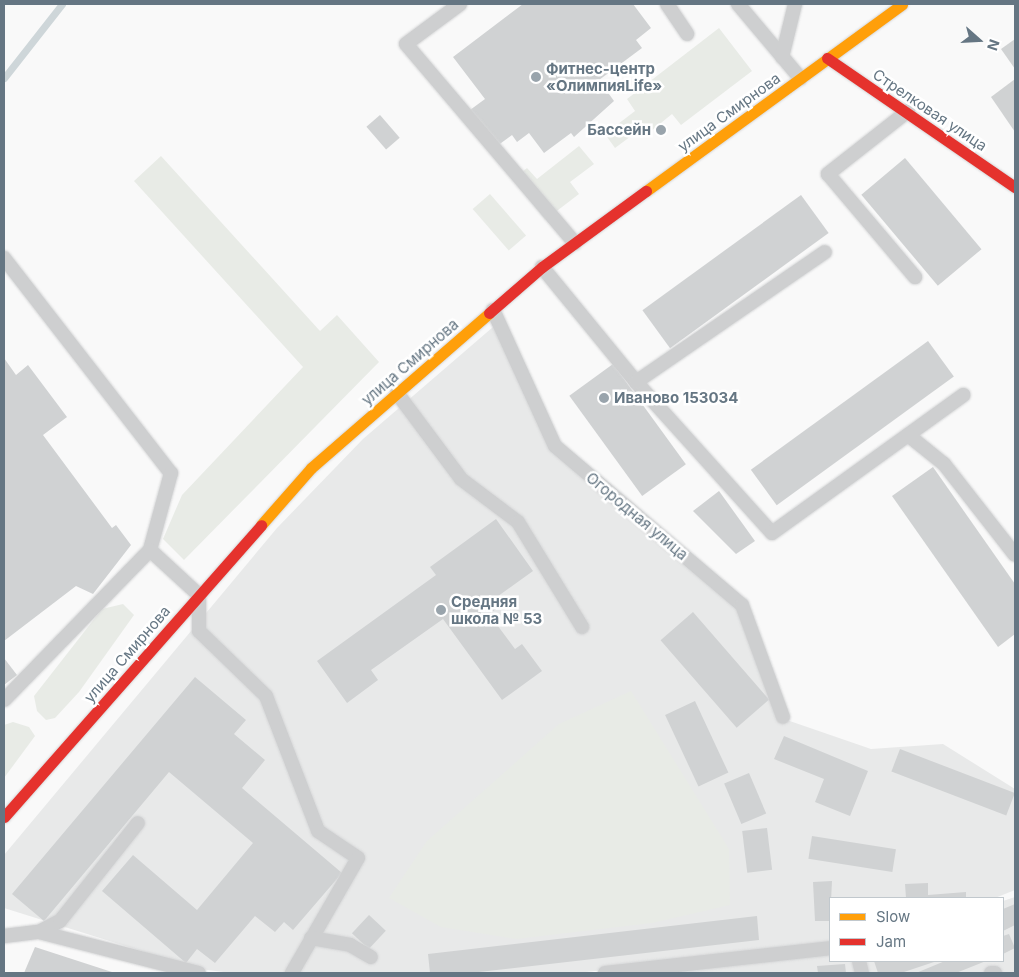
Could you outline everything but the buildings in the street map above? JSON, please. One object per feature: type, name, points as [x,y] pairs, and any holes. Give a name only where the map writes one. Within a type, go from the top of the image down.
[{"type":"main road","name":"улица Смирнова","points":[[4,817],[311,468],[542,267],[902,4]]},
{"type":"main road","name":"Стрелковая улица","points":[[827,58],[908,111],[1015,187]]},
{"type":"lane","points":[[460,4],[406,44],[575,243]]},
{"type":"lane","points":[[667,4],[687,34]]},
{"type":"lane","points":[[738,4],[800,78]]},
{"type":"lane","points":[[782,57],[795,4]]},
{"type":"lane","points":[[908,111],[828,174],[915,277]]},
{"type":"lane","points":[[636,382],[825,252]]},
{"type":"lane","points":[[4,258],[171,473],[150,550],[4,700]]},
{"type":"lane","points":[[542,267],[636,382],[772,533],[963,394]]},
{"type":"lane","name":"Огородная улица","points":[[493,310],[555,446],[742,605],[783,717]]},
{"type":"lane","points":[[397,393],[461,479],[518,522],[582,627]]},
{"type":"lane","points":[[908,435],[944,464],[1015,555]]},
{"type":"lane","points":[[150,550],[199,595],[199,631],[266,696],[318,832],[358,858],[292,973]]},
{"type":"lane","points":[[39,932],[60,921],[138,823]]},
{"type":"lane","points":[[4,936],[39,932],[199,973]]},
{"type":"lane","points":[[311,938],[350,945],[371,957]]},
{"type":"lane","points":[[605,973],[829,948]]},
{"type":"lane","points":[[991,973],[996,973]]},
{"type":"shaded area","points":[[719,28],[752,71],[681,125],[672,114],[651,131],[646,125],[615,148],[605,134],[635,111],[627,99]]},
{"type":"shaded area","points":[[579,146],[594,164],[570,182],[579,194],[545,220],[513,179],[527,168],[537,179]]},
{"type":"shaded area","points":[[161,156],[320,331],[337,315],[379,362],[184,560],[163,539],[182,495],[303,367],[134,181]]},
{"type":"shaded area","points":[[490,194],[526,236],[509,251],[473,209]]},
{"type":"shaded area","points":[[493,327],[552,448],[739,607],[781,718],[871,749],[943,744],[1015,789],[1015,890],[998,897],[829,897],[829,945],[577,973],[232,973],[199,969],[4,908],[4,855],[277,528],[363,439]]},
{"type":"shaded area","points":[[123,604],[134,615],[79,692],[55,718],[46,720],[37,711],[34,696],[102,609]]},
{"type":"shaded area","points":[[631,691],[729,849],[730,905],[652,923],[516,939],[441,927],[389,898],[427,841],[559,724]]},
{"type":"shaded area","points":[[13,722],[29,727],[35,736],[4,778],[4,725]]},
{"type":"shaded area","points":[[1015,897],[1015,973],[637,973],[829,951],[829,962],[1004,962],[1004,901]]},
{"type":"waterway","points":[[4,78],[62,4]]},
{"type":"traffic: slow","points":[[646,191],[902,4]]},
{"type":"traffic: slow","points":[[261,525],[311,468],[489,313]]},
{"type":"traffic: jam","points":[[827,58],[1015,187]]},
{"type":"traffic: jam","points":[[489,313],[542,267],[646,191]]},
{"type":"traffic: jam","points":[[4,817],[261,525]]},
{"type":"place","name":"Фитнес-центр «ОлимпияLife»","points":[[536,77]]},
{"type":"place","name":"Бассейн","points":[[661,130]]},
{"type":"place","name":"Иваново 153034","points":[[604,398]]},
{"type":"place","name":"Средняя школа № 53","points":[[441,610]]}]
